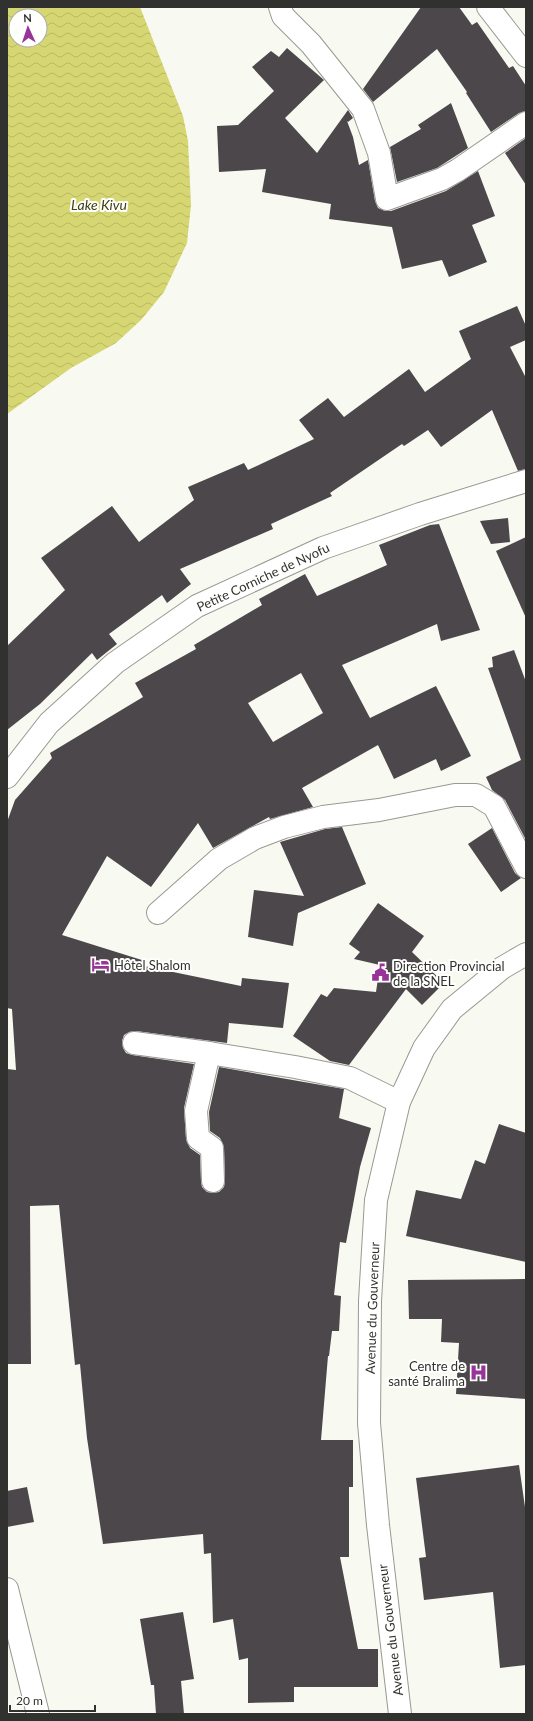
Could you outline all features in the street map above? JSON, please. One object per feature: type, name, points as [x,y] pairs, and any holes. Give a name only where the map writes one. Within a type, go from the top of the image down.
[{"type":"street","points":[[280,7],[283,16],[311,44],[363,109],[379,153],[387,199],[447,176],[526,123]]},
{"type":"street","points":[[488,7],[526,56]]},
{"type":"street","name":"Petite Corniche de Nyofu","points":[[7,777],[48,723],[115,663],[197,606],[323,548],[420,514],[526,481]]},
{"type":"street","points":[[158,914],[219,859],[255,838],[284,827],[323,817],[379,810],[454,795],[476,795],[494,806],[526,867]]},
{"type":"street","name":"Avenue du Gouverneur","points":[[400,1714],[378,1525],[369,1423],[370,1301],[376,1200],[399,1102],[424,1048],[452,1009],[502,968],[526,954]]},
{"type":"street","points":[[134,1043],[209,1053],[295,1067],[350,1078],[399,1102]]},
{"type":"street","points":[[209,1053],[196,1111],[198,1138],[212,1148],[213,1182]]},
{"type":"street","points":[[7,1589],[38,1714]]},
{"type":"water","name":"Lake Kivu","points":[[7,7],[140,7],[183,116],[188,141],[191,205],[187,243],[164,292],[141,320],[116,343],[71,368],[7,414]]},
{"type":"building","points":[[421,7],[459,7],[472,25],[477,22],[509,68],[513,66],[526,86],[526,111],[519,113],[491,132],[466,93],[467,92],[437,49],[373,102],[363,89]]},
{"type":"building","points":[[287,48],[324,80],[285,118],[317,153],[348,110],[353,118],[348,122],[347,121],[353,137],[359,165],[368,160],[375,201],[378,208],[385,211],[391,211],[446,191],[478,171],[495,216],[472,225],[487,262],[449,277],[442,260],[402,269],[392,227],[329,219],[331,204],[262,192],[266,169],[219,172],[217,126],[238,125],[274,91],[252,67],[271,51],[279,57]]},
{"type":"building","points":[[451,103],[468,148],[437,168],[397,182],[390,147],[421,129],[418,125]]},
{"type":"building","points":[[526,138],[526,185],[505,153]]},
{"type":"building","points":[[517,306],[526,326],[526,340],[510,347],[526,378],[526,469],[518,471],[492,410],[441,447],[428,430],[404,446],[402,444],[330,493],[332,496],[271,524],[273,529],[180,569],[191,584],[167,603],[162,595],[109,634],[117,644],[97,660],[92,653],[40,704],[7,730],[7,646],[65,590],[41,558],[112,506],[139,542],[194,500],[188,487],[244,463],[248,470],[314,439],[299,420],[328,398],[344,417],[409,369],[425,392],[471,359],[459,331]]},
{"type":"building","points":[[508,518],[510,542],[491,544],[480,521]]},
{"type":"building","points":[[439,524],[480,630],[441,641],[437,624],[342,665],[370,718],[436,686],[471,756],[441,771],[436,759],[394,779],[378,745],[302,788],[313,807],[270,819],[269,817],[213,848],[198,823],[151,887],[107,856],[62,935],[145,961],[144,966],[241,986],[242,978],[289,983],[283,1028],[229,1023],[227,1043],[136,1031],[129,1032],[124,1035],[122,1041],[123,1048],[126,1053],[194,1064],[184,1108],[186,1139],[190,1148],[200,1155],[201,1182],[202,1187],[207,1192],[219,1192],[224,1187],[225,1181],[224,1147],[220,1138],[210,1131],[209,1112],[219,1067],[344,1089],[339,1118],[371,1128],[360,1167],[346,1243],[340,1242],[334,1295],[341,1296],[339,1331],[332,1331],[328,1356],[321,1440],[353,1440],[353,1487],[349,1487],[349,1557],[340,1557],[358,1649],[378,1649],[378,1687],[294,1687],[294,1702],[248,1703],[248,1658],[239,1660],[233,1619],[213,1623],[211,1553],[204,1554],[203,1534],[103,1544],[87,1438],[80,1364],[75,1365],[59,1205],[30,1206],[31,1364],[7,1364],[7,1069],[16,1070],[12,1009],[7,1008],[7,822],[15,800],[52,758],[50,753],[143,697],[135,683],[196,649],[194,645],[262,605],[259,599],[305,574],[317,596],[387,565],[379,545],[430,525]],"holes":[[[301,673],[323,713],[273,742],[248,703]]]},
{"type":"building","points":[[526,537],[526,618],[496,551]]},
{"type":"building","points":[[514,650],[526,682],[526,840],[505,800],[492,790],[486,777],[521,760],[488,668],[493,667],[492,657]]},
{"type":"building","points":[[342,827],[366,884],[298,913],[293,946],[248,937],[254,890],[304,896],[280,842],[325,829]]},
{"type":"building","points":[[492,828],[515,873],[521,878],[501,892],[468,844]]},
{"type":"building","points":[[378,903],[424,936],[412,952],[444,983],[422,1005],[406,989],[349,1065],[330,1061],[293,1036],[321,994],[327,997],[334,988],[376,992],[380,965],[354,959],[360,952],[349,944]]},
{"type":"building","points":[[499,1124],[526,1133],[526,1262],[406,1236],[416,1190],[461,1199],[475,1160],[485,1164]]},
{"type":"building","points":[[526,1279],[526,1399],[456,1394],[459,1343],[441,1342],[442,1319],[409,1319],[408,1280]]},
{"type":"building","points":[[519,1465],[526,1514],[526,1665],[500,1668],[493,1592],[424,1600],[419,1558],[426,1557],[416,1478]]},
{"type":"building","points":[[27,1487],[34,1522],[7,1527],[7,1491]]},
{"type":"building","points":[[183,1612],[194,1679],[181,1681],[184,1714],[156,1714],[154,1685],[151,1685],[140,1619]]},
{"type":"place","name":"Hôtel Shalom","points":[[101,965]]},
{"type":"place","name":"Direction Provincial de la SNEL","points":[[380,973]]},
{"type":"place","name":"Centre de santé Bralima","points":[[478,1373]]}]
